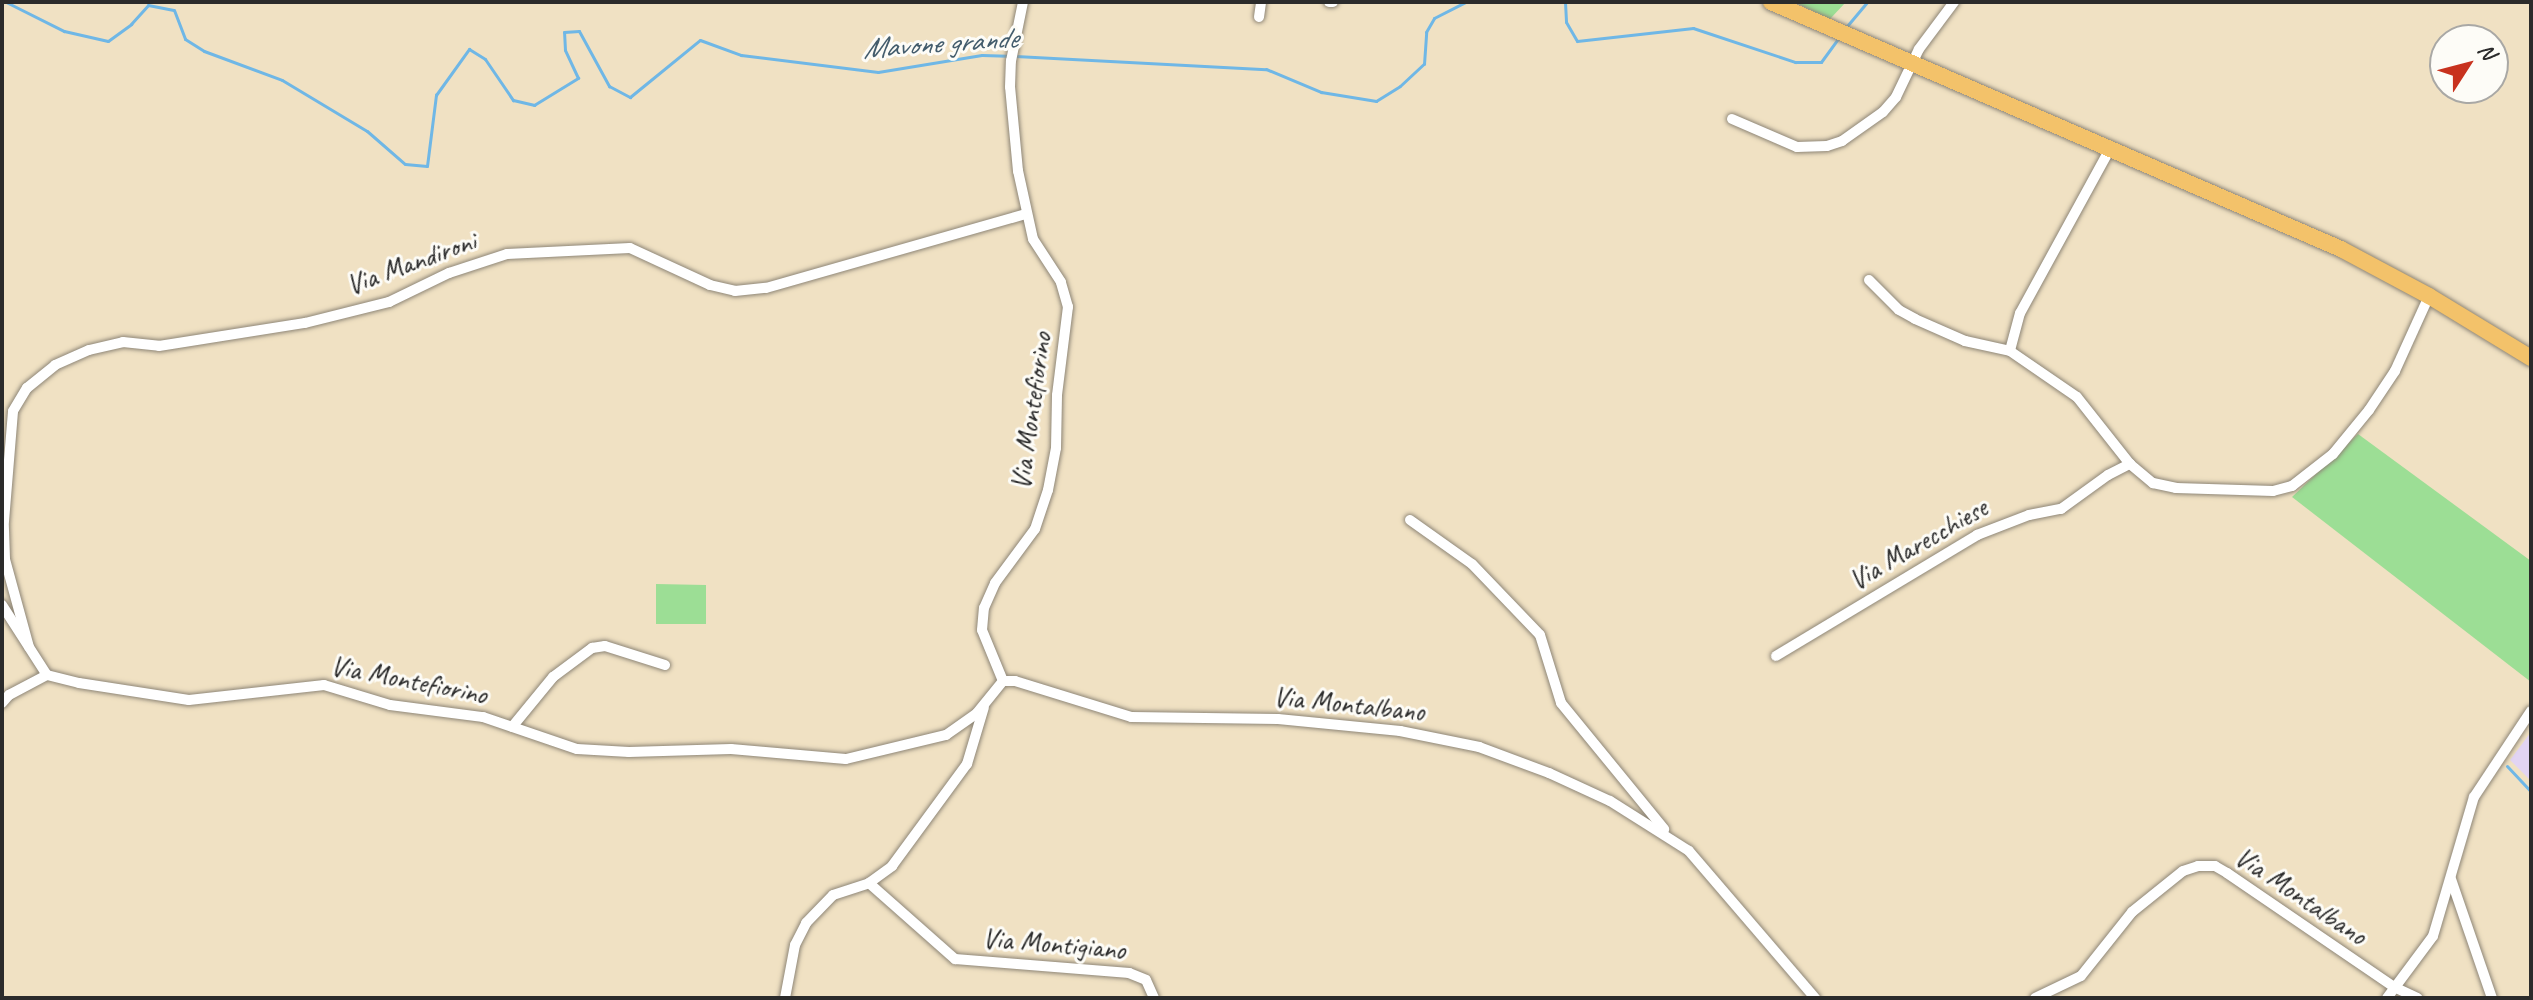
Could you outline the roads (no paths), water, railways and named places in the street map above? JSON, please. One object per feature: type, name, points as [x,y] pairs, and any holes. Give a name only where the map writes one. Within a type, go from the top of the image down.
[{"type":"main road","points":[[1771,2],[2341,249],[2429,296],[2531,358]]},
{"type":"street","name":"Via Montefiorino","points":[[47,675],[189,700],[324,685],[390,705],[483,717],[577,749],[629,752],[731,749],[846,759],[946,735],[977,713],[1003,681],[982,630],[984,608],[995,583],[1035,529],[1048,490],[1056,448],[1057,395],[1068,307],[1061,282],[1033,239],[1026,214],[1013,121],[1011,61],[1023,2]]},
{"type":"street","points":[[1259,17],[1261,2]]},
{"type":"street","points":[[1732,119],[1797,147],[1827,146],[1842,141],[1883,112],[1896,97],[1919,49],[1954,2]]},
{"type":"street","points":[[2010,351],[2020,313],[2111,147]]},
{"type":"street","name":"Via Mandironi","points":[[29,647],[6,589],[4,521],[13,411],[27,388],[55,365],[89,350],[123,342],[159,346],[305,323],[389,302],[449,273],[507,254],[630,248],[710,285],[735,291],[766,288],[1026,214]]},
{"type":"street","points":[[1869,280],[1899,310],[1915,319],[1965,341],[2010,351],[2077,397],[2130,464],[2153,483],[2176,488],[2273,491],[2292,486],[2333,454],[2369,410],[2395,371],[2429,296]]},
{"type":"street","name":"Via Marecchiese","points":[[1776,656],[1977,535],[2029,515],[2061,509],[2108,475],[2130,464]]},
{"type":"street","name":"Via Montalbano","points":[[1410,520],[1472,564],[1531,624],[1546,649],[1553,686],[1561,703],[1673,839]]},
{"type":"street","points":[[2,605],[47,675],[9,695],[2,703]]},
{"type":"street","name":"Via Montefiorino","points":[[512,727],[544,686],[592,648],[605,646],[665,665]]},
{"type":"street","name":"Via Montalbano","points":[[1003,681],[1015,681],[1131,717],[1278,719],[1440,738],[1479,747],[1549,773],[1610,801],[1689,851],[1815,998]]},
{"type":"street","points":[[785,998],[795,945],[806,923],[833,895],[869,883],[892,866],[967,764],[986,701]]},
{"type":"street","points":[[2387,998],[2433,936],[2474,797],[2531,711]]},
{"type":"street","name":"Via Montalbano","points":[[2035,998],[2081,976],[2132,912],[2183,871],[2198,866],[2215,866],[2227,873],[2394,987],[2418,998]]},
{"type":"street","points":[[2450,878],[2492,998]]},
{"type":"street","name":"Via Montigiano","points":[[869,883],[955,959],[1129,973],[1146,980],[1154,998]]},
{"type":"waterway","name":"Mavone grande","points":[[6,2],[64,31],[108,41],[131,24],[148,5],[174,10],[185,39],[204,51],[282,80],[367,131],[405,164],[427,166],[436,95],[469,49],[485,59],[513,100],[534,105],[578,78],[565,50],[564,32],[579,31],[609,86],[630,97],[700,40],[741,55],[878,72],[982,55],[1007,56]]},
{"type":"waterway","name":"Mavone grande","points":[[1015,56],[1266,69],[1321,92],[1376,101],[1400,86],[1424,64],[1426,32],[1434,18],[1465,2]]},
{"type":"waterway","name":"Mavone grande","points":[[1565,2],[1566,22],[1577,41],[1693,28],[1795,62],[1821,62],[1838,39]]},
{"type":"waterway","name":"Mavone grande","points":[[1847,26],[1867,2]]},
{"type":"waterway","points":[[2507,766],[2531,792]]}]
